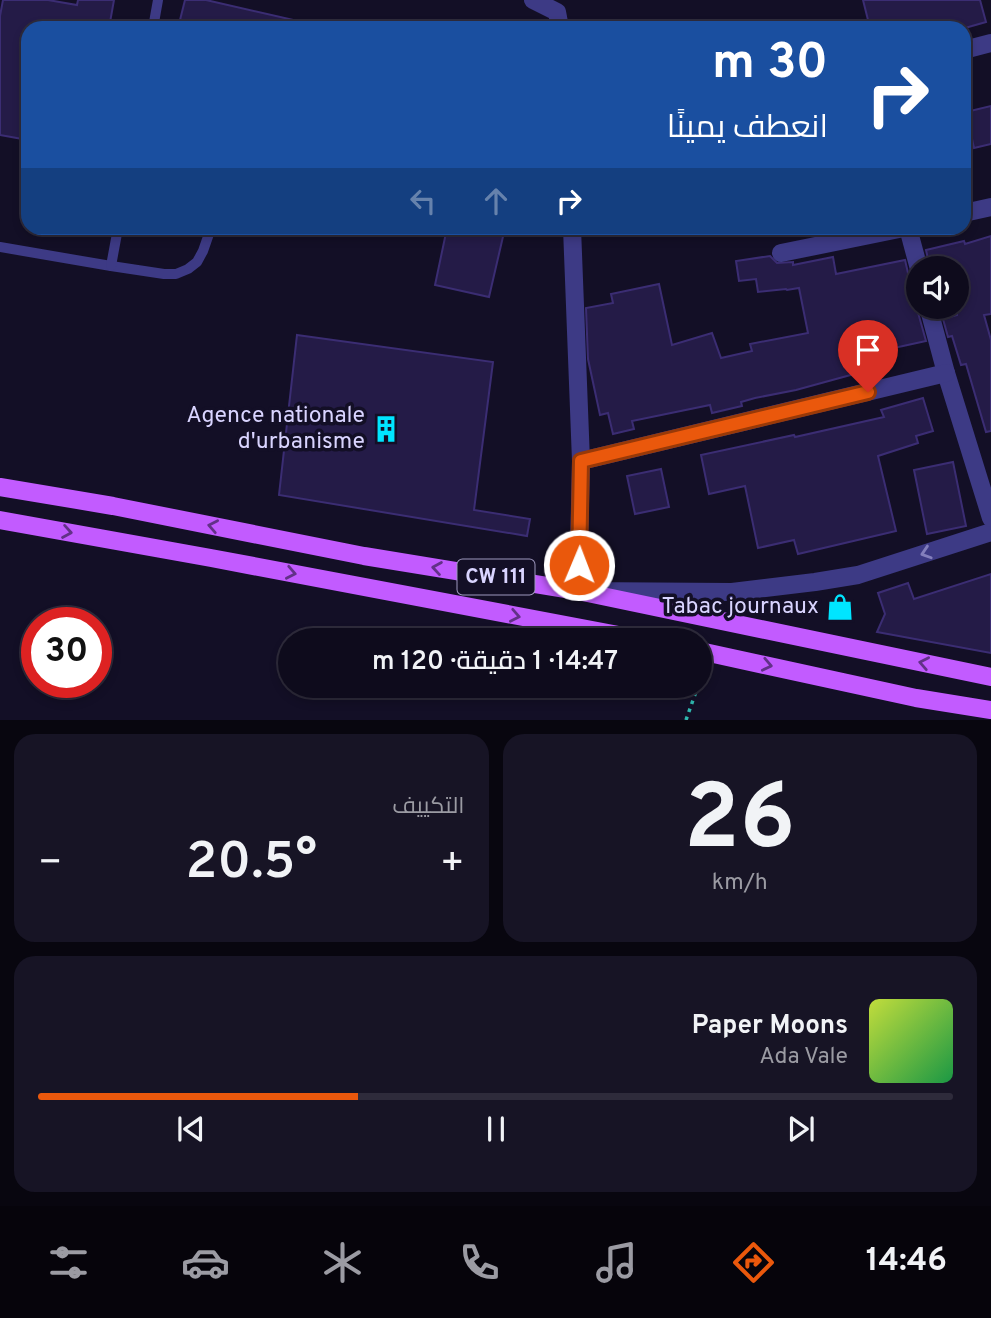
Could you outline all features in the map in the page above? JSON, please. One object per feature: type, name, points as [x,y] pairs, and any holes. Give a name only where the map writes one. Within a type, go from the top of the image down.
[{"type":"main road","name":"CW 111","points":[[0,487],[113,506],[364,556],[578,591],[991,677]]},
{"type":"main road","points":[[0,520],[581,628]]},
{"type":"main road","points":[[712,654],[916,698],[991,710]]},
{"type":"street","points":[[533,0],[557,12],[559,21]]},
{"type":"street","points":[[971,48],[991,43]]},
{"type":"street","points":[[971,211],[991,207]]},
{"type":"street","points":[[572,235],[581,461],[578,591],[732,592],[815,582],[858,575],[991,531]]},
{"type":"street","points":[[781,253],[871,235]]},
{"type":"street","points":[[908,235],[915,256]]},
{"type":"street","points":[[931,319],[991,518]]},
{"type":"street","points":[[581,461],[946,373]]},
{"type":"lane","points":[[154,21],[158,0]]},
{"type":"lane","points":[[111,266],[117,235]]},
{"type":"lane","points":[[0,247],[176,274],[188,270],[197,262],[209,235]]},
{"type":"path","points":[[686,719],[694,698]]},
{"type":"building","points":[[3,0],[48,0],[77,5],[78,0],[114,0],[110,21],[21,21],[21,139],[0,135],[0,16]]},
{"type":"building","points":[[185,0],[206,0],[298,21],[180,21]]},
{"type":"building","points":[[863,0],[980,0],[986,22],[971,26],[971,21],[868,21]]},
{"type":"building","points":[[991,106],[991,144],[974,148],[971,111]]},
{"type":"building","points":[[446,235],[503,235],[489,297],[435,285]]},
{"type":"building","points":[[991,236],[991,314],[984,315],[991,340],[991,431],[986,432],[966,364],[961,365],[952,336],[948,337],[943,319],[969,319],[969,256],[927,256],[926,250],[964,241],[965,244]]},
{"type":"building","points":[[770,256],[777,263],[793,262],[793,265],[833,257],[836,274],[905,260],[906,319],[920,319],[926,341],[871,353],[876,368],[796,390],[755,398],[741,402],[742,406],[712,413],[710,405],[632,421],[634,429],[613,434],[608,413],[600,415],[588,359],[586,308],[613,303],[611,294],[659,284],[672,345],[712,333],[721,358],[752,351],[750,344],[808,333],[799,288],[758,292],[756,279],[739,281],[736,261]]},
{"type":"building","name":"Agence nationale d'urbanisme","points":[[297,335],[493,362],[474,510],[530,519],[527,536],[279,495]]},
{"type":"building","points":[[923,398],[933,431],[916,436],[918,443],[878,456],[896,531],[798,554],[794,540],[758,548],[745,486],[709,494],[701,455],[884,417],[881,410]]},
{"type":"building","points":[[953,462],[966,526],[927,534],[914,470]]},
{"type":"building","points":[[661,469],[669,507],[635,514],[627,476]]},
{"type":"building","points":[[991,574],[991,653],[877,632],[885,614],[878,593],[908,583],[914,599]]},
{"type":"place","name":"Agence nationale d'urbanisme","points":[[386,429]]},
{"type":"place","name":"Tabac journaux","points":[[840,607]]},
{"type":"route","points":[[579,565],[581,461],[868,392]]}]
